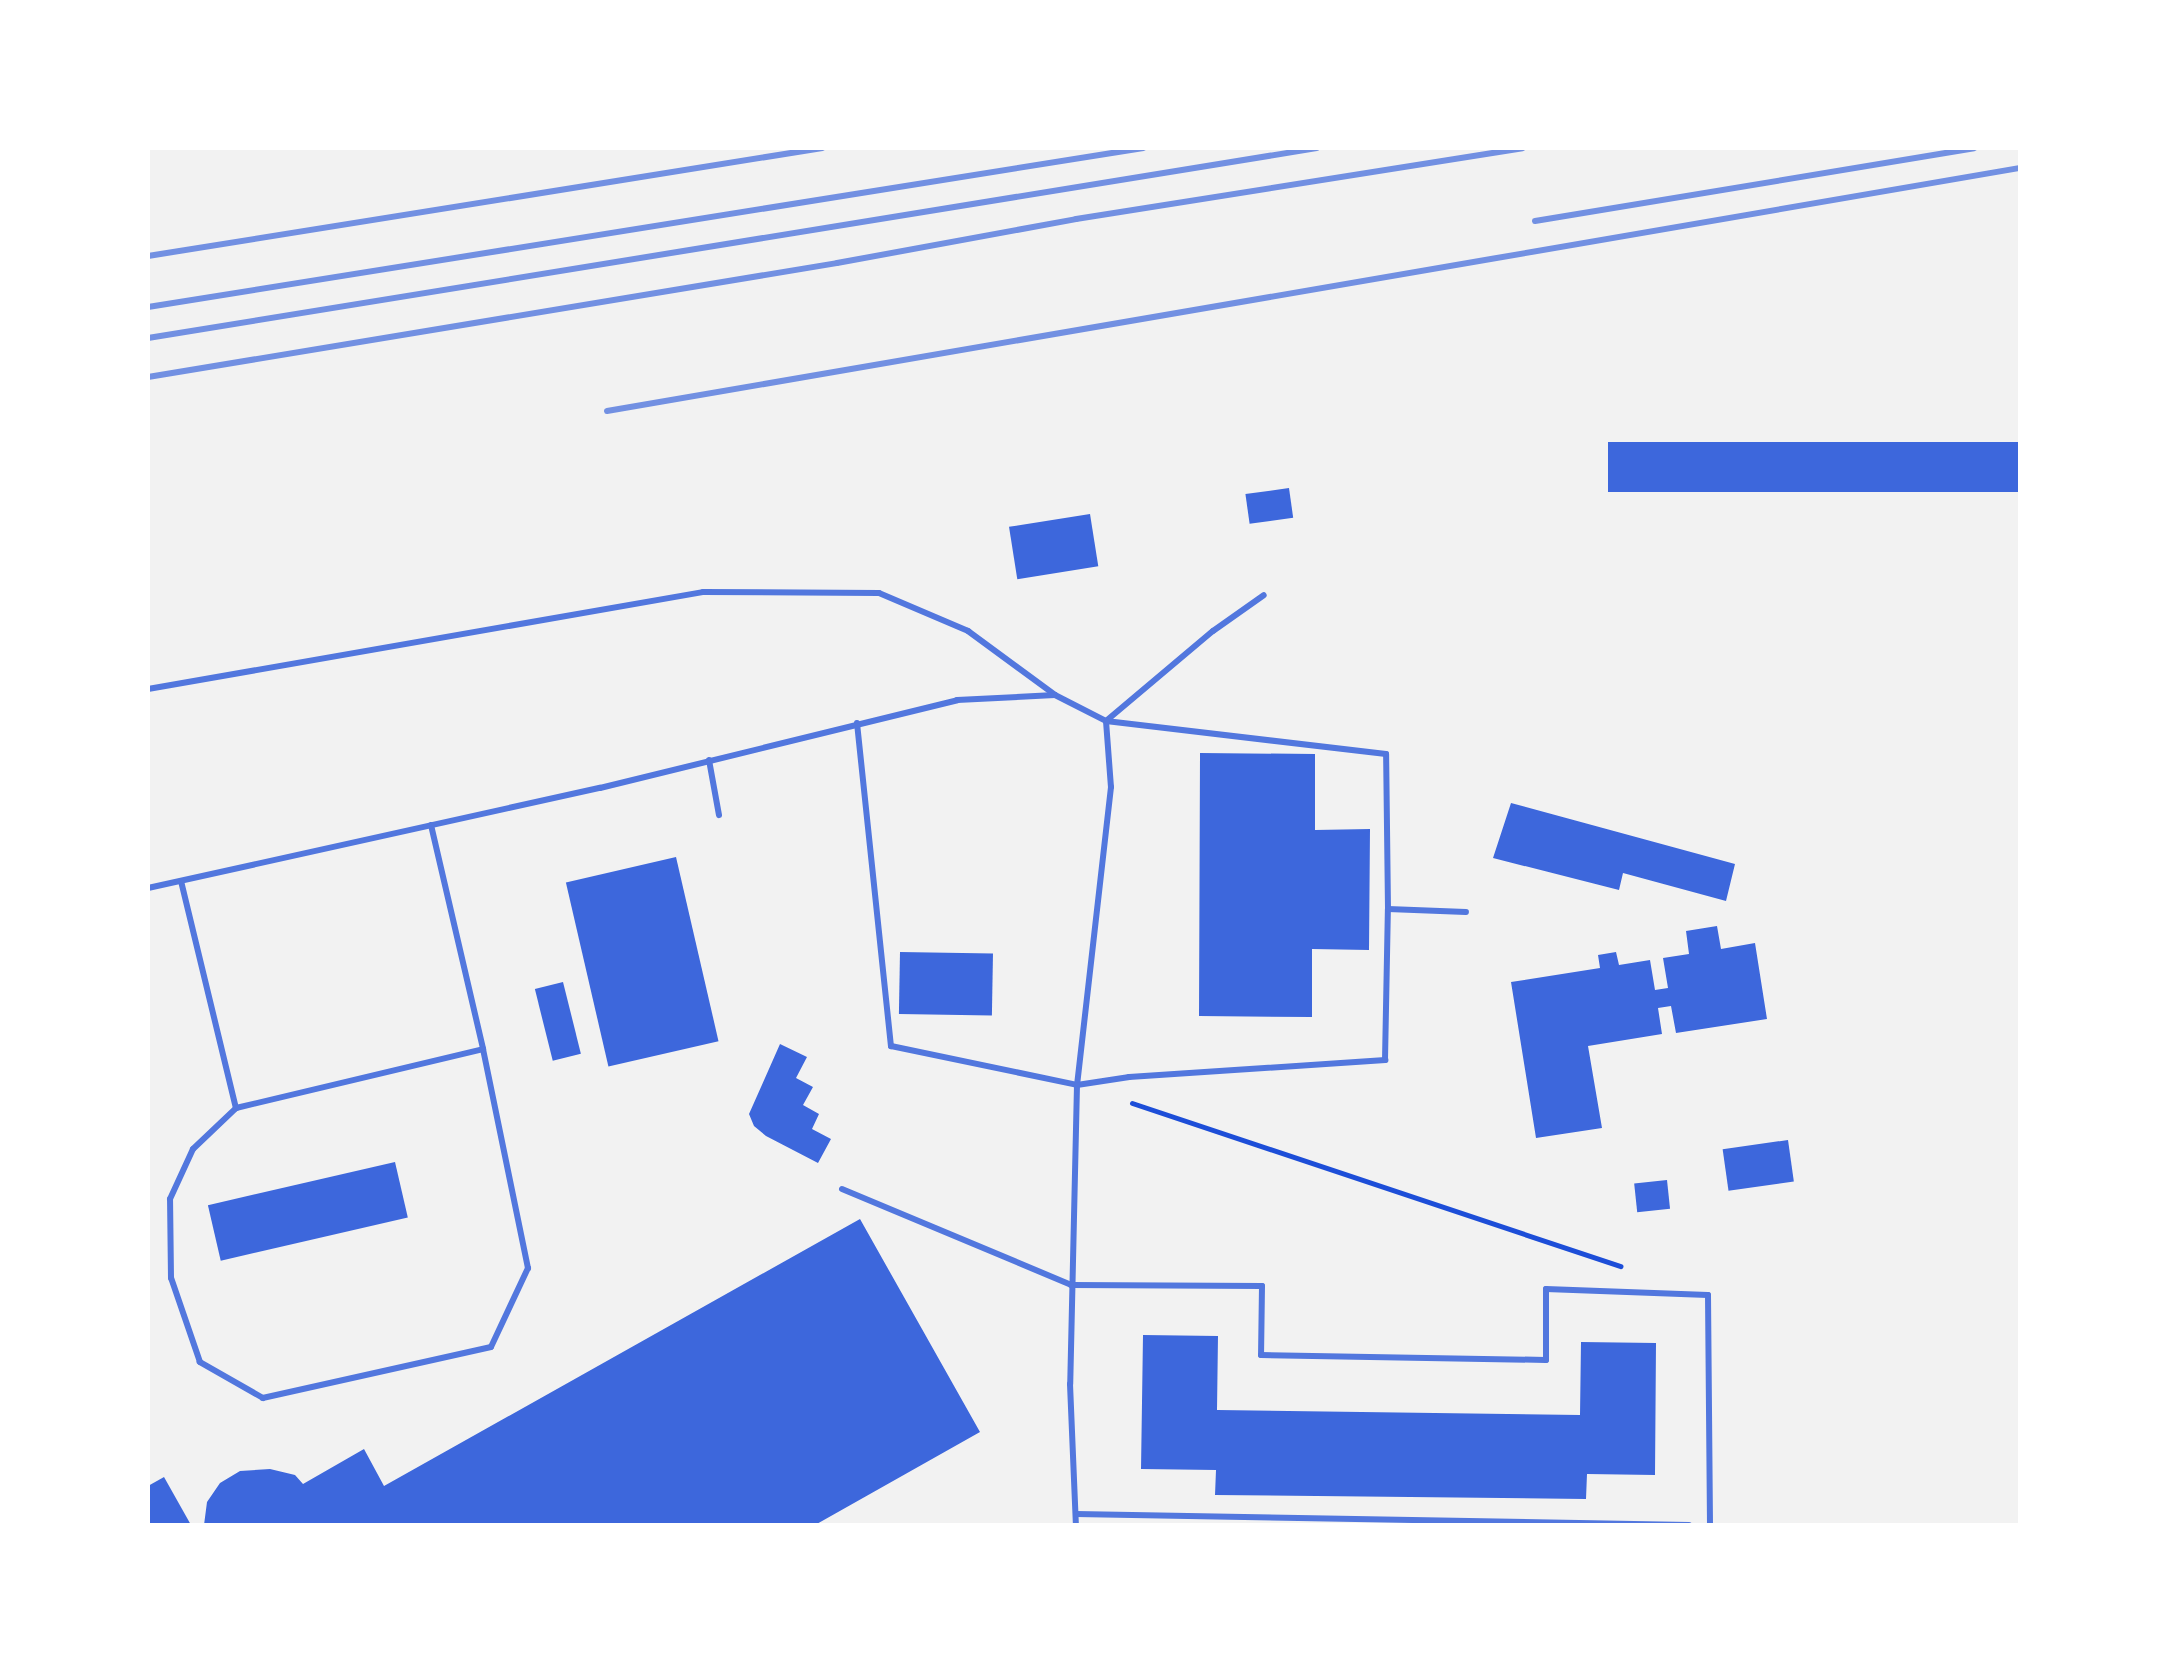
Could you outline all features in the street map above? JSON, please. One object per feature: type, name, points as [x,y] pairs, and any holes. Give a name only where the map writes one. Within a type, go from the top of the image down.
[{"type":"lane","points":[[148,689],[717,592],[879,593],[968,631],[1055,695],[1106,721],[1386,754],[1388,909],[1385,1060],[1129,1077],[1077,1085],[891,1046],[857,723]]},
{"type":"lane","points":[[1106,721],[1213,631],[1264,595]]},
{"type":"lane","points":[[148,888],[431,825],[957,700],[1055,695]]},
{"type":"lane","points":[[1076,1525],[1071,1443],[1071,1285],[1077,1085],[1111,787],[1106,721]]},
{"type":"lane","points":[[709,760],[719,815]]},
{"type":"lane","points":[[431,825],[483,1049],[528,1268],[491,1347],[263,1398],[200,1362],[171,1278],[170,1199],[193,1149],[236,1108],[483,1049]]},
{"type":"lane","points":[[181,881],[236,1108]]},
{"type":"lane","points":[[1388,909],[1466,912]]},
{"type":"lane","points":[[842,1189],[1071,1285],[1262,1286],[1261,1355],[1546,1360],[1546,1289],[1708,1295],[1710,1525]]},
{"type":"lane","points":[[1076,1514],[1689,1525]]},
{"type":"path","points":[[1126,1101],[1633,1271]]},
{"type":"building","points":[[1608,442],[2020,442],[2020,492],[1608,492]]},
{"type":"building","points":[[1289,488],[1293,518],[1250,524],[1245,494]]},
{"type":"building","points":[[1090,514],[1098,566],[1017,579],[1009,527]]},
{"type":"building","points":[[1200,753],[1315,754],[1315,830],[1370,829],[1369,950],[1312,949],[1312,1017],[1199,1016]]},
{"type":"building","points":[[1511,803],[1735,864],[1726,901],[1623,873],[1619,890],[1493,858]]},
{"type":"building","points":[[676,857],[719,1041],[608,1067],[566,882]]},
{"type":"building","points":[[1717,926],[1721,949],[1755,943],[1767,1019],[1676,1033],[1671,1006],[1658,1008],[1662,1034],[1588,1046],[1602,1128],[1536,1138],[1511,982],[1600,968],[1598,955],[1616,952],[1619,965],[1650,960],[1655,990],[1668,988],[1663,958],[1689,954],[1686,931]]},
{"type":"building","points":[[900,952],[993,954],[992,1016],[899,1014]]},
{"type":"building","points":[[563,982],[581,1054],[553,1061],[535,989]]},
{"type":"building","points":[[780,1044],[807,1057],[796,1078],[813,1087],[803,1105],[819,1114],[812,1129],[831,1139],[818,1163],[766,1136],[754,1126],[749,1114]]},
{"type":"building","points":[[1788,1140],[1794,1182],[1728,1191],[1723,1149]]},
{"type":"building","points":[[395,1162],[408,1218],[221,1261],[208,1205]]},
{"type":"building","points":[[1667,1180],[1670,1209],[1637,1212],[1634,1183]]},
{"type":"building","points":[[860,1219],[980,1432],[815,1525],[204,1525],[207,1502],[220,1483],[240,1471],[270,1469],[295,1475],[303,1484],[364,1449],[384,1486]]},
{"type":"building","points":[[1143,1335],[1218,1336],[1217,1410],[1580,1415],[1581,1342],[1656,1343],[1655,1475],[1587,1474],[1586,1499],[1215,1495],[1216,1470],[1141,1469]]},
{"type":"building","points":[[164,1477],[191,1525],[148,1525],[148,1486]]},
{"type":"railway","points":[[148,256],[822,148]]},
{"type":"railway","points":[[148,307],[1143,148]]},
{"type":"railway","points":[[148,338],[1317,148]]},
{"type":"railway","points":[[148,377],[837,263],[1076,219],[1522,148]]},
{"type":"railway","points":[[1535,221],[1974,148]]},
{"type":"railway","points":[[607,411],[2020,168]]}]
